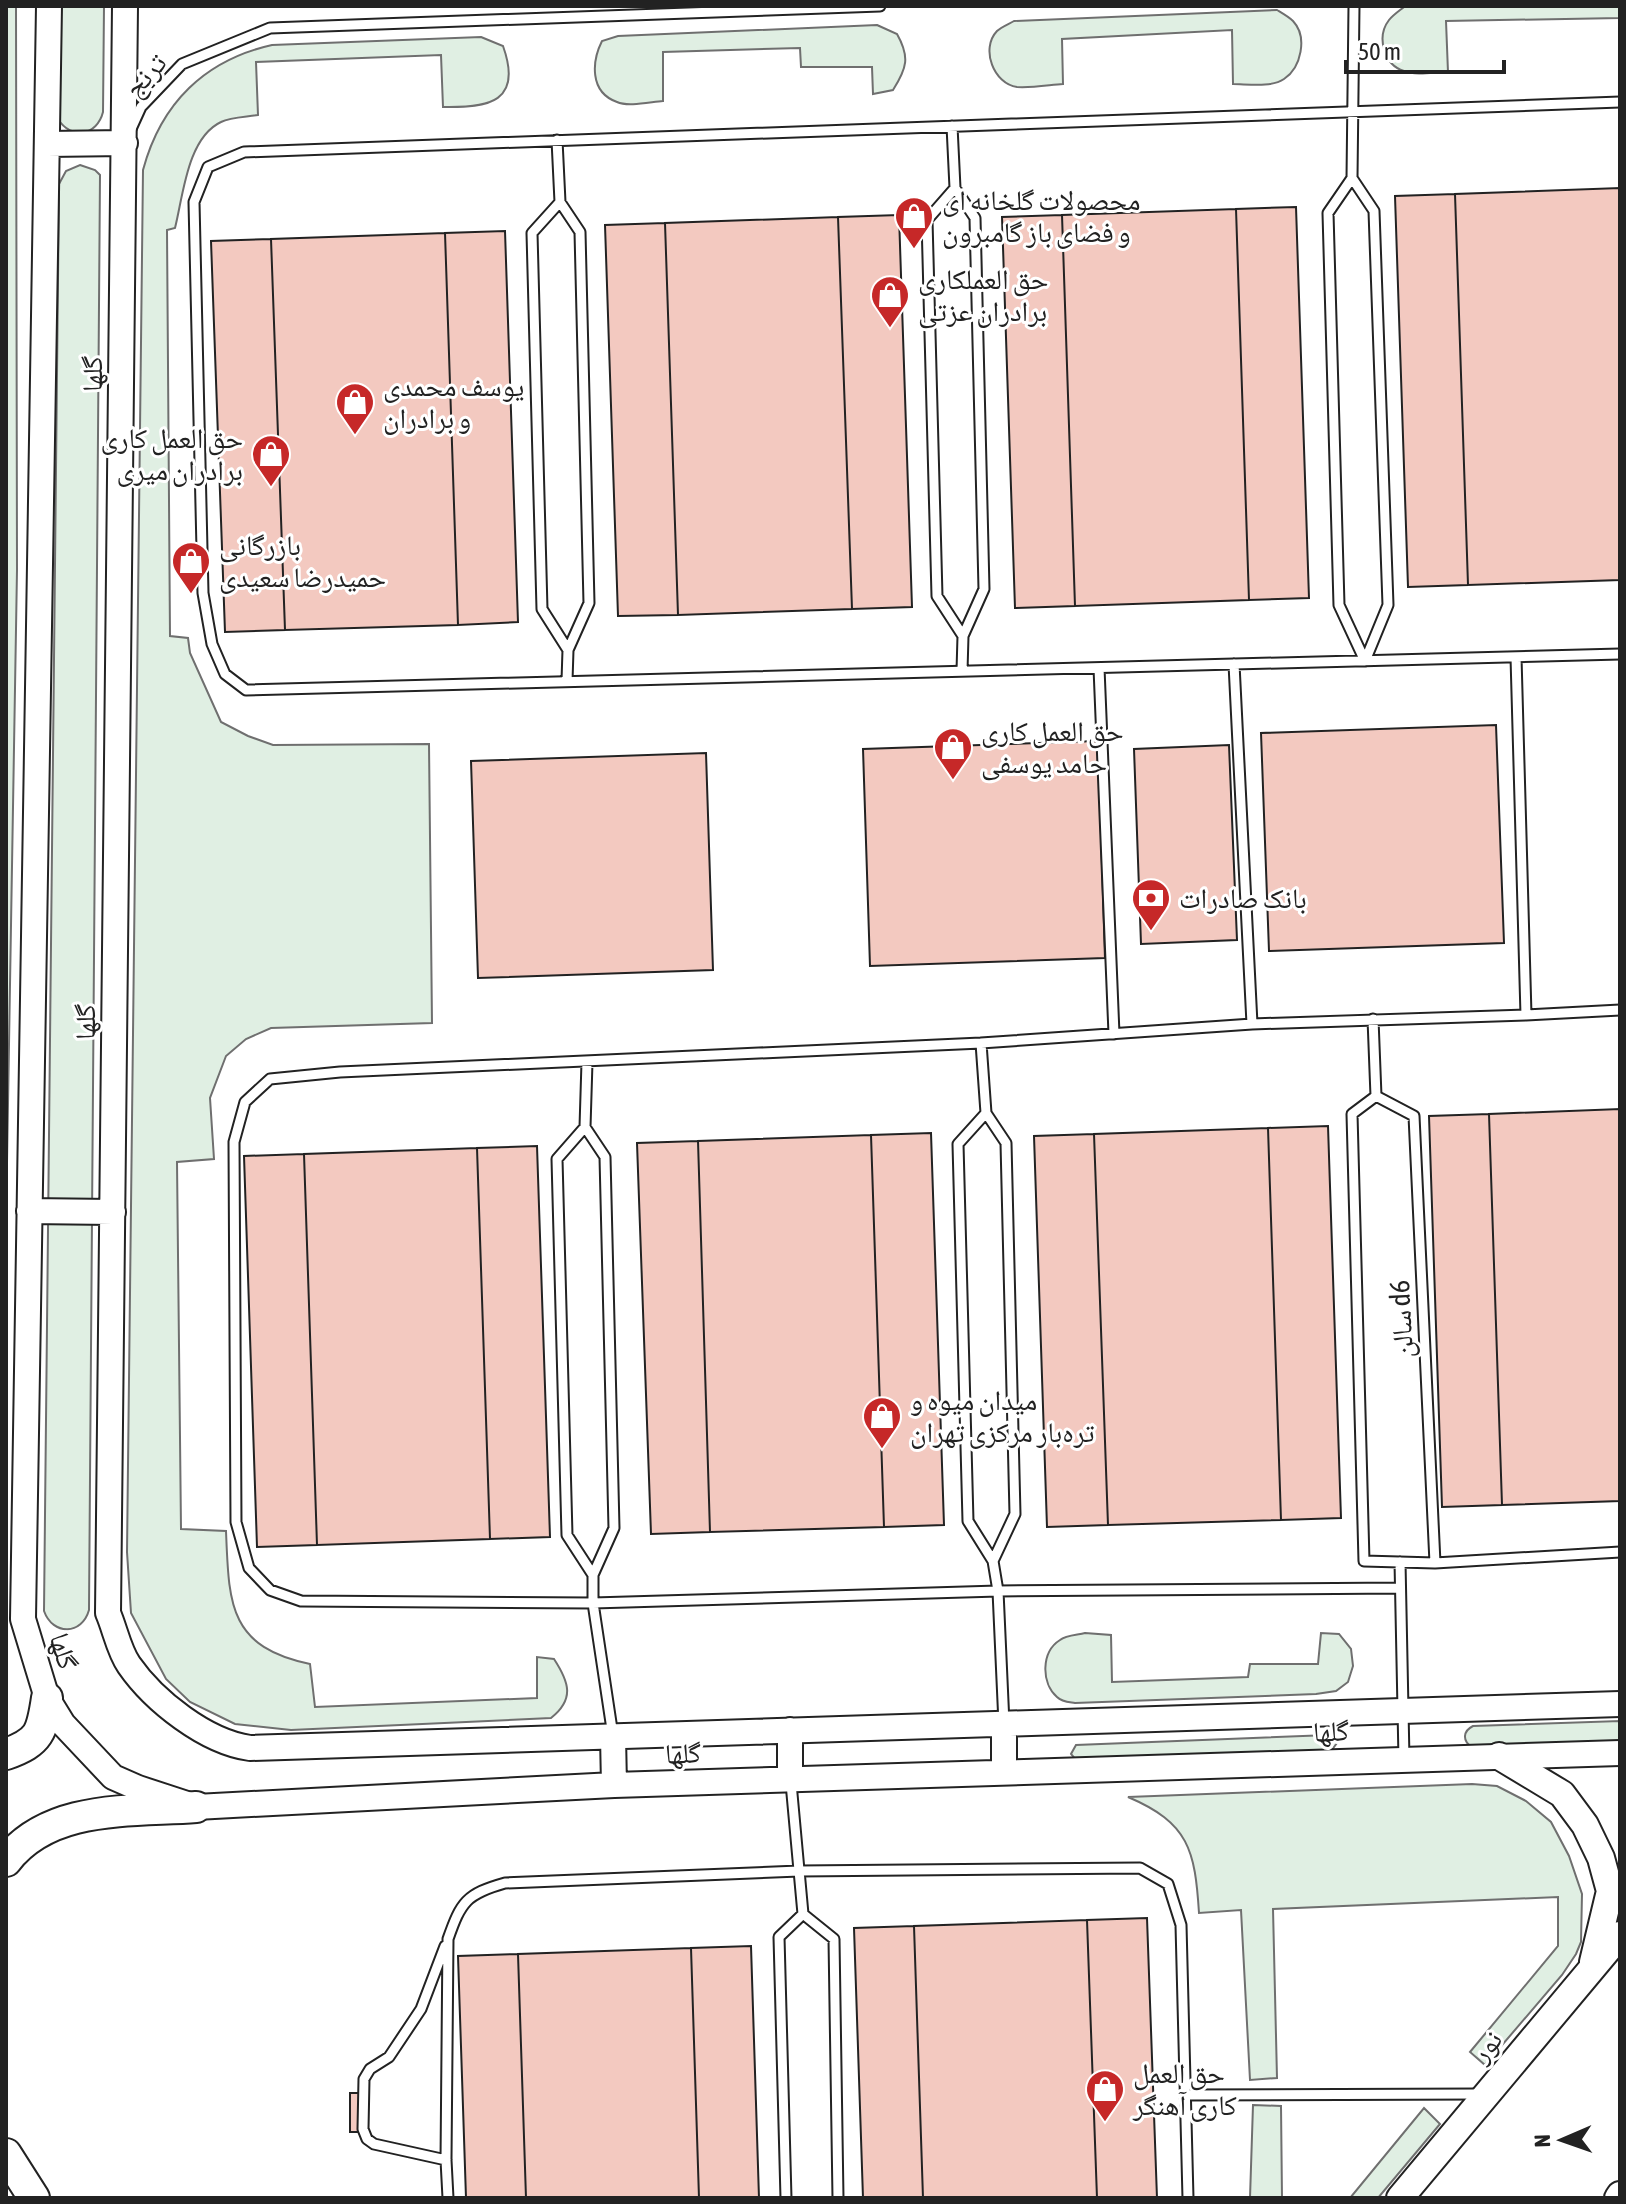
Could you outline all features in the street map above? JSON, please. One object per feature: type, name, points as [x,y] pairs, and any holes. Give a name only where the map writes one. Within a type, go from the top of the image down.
[{"type":"main road","points":[[6,1754],[37,1739],[47,1698]]},
{"type":"main road","points":[[1499,1756],[1562,1794],[1585,1825],[1601,1858],[1610,1891],[1590,1971]]},
{"type":"main road","points":[[6,1861],[34,1834],[60,1821],[86,1815],[196,1807]]},
{"type":"main road","name":"نور","points":[[1400,2198],[1620,1935]]},
{"type":"main road","points":[[6,2154],[34,2198]]},
{"type":"street","name":"گلها","points":[[49,6],[23,1619],[47,1698],[63,1724],[113,1777],[196,1807],[614,1785],[1620,1753]]},
{"type":"street","name":"گلها","points":[[125,6],[108,1613],[128,1664],[166,1707],[230,1745],[250,1748],[1620,1704]]},
{"type":"street","points":[[47,144],[125,143]]},
{"type":"street","points":[[29,1211],[113,1212]]},
{"type":"street","points":[[1004,1724],[1004,1772]]},
{"type":"street","points":[[790,1730],[790,1779]]},
{"type":"street","points":[[613,1736],[614,1785]]},
{"type":"lane","name":"ترنج","points":[[125,143],[141,107],[182,64],[270,28],[880,6]]},
{"type":"lane","points":[[1354,6],[1352,178],[1328,213],[1339,605],[1365,661]]},
{"type":"lane","points":[[1620,102],[244,152],[208,167],[194,202],[203,593],[212,644],[225,674],[246,690],[1620,654]]},
{"type":"lane","points":[[952,126],[955,188],[975,218],[984,589],[963,636],[962,671]]},
{"type":"lane","points":[[557,140],[560,202],[580,232],[589,603],[568,650],[567,681]]},
{"type":"lane","points":[[1352,178],[1374,211],[1388,605],[1365,661]]},
{"type":"lane","points":[[955,188],[927,220],[937,596],[963,636]]},
{"type":"lane","points":[[560,202],[532,233],[542,609],[568,650]]},
{"type":"lane","points":[[1516,657],[1526,1015]]},
{"type":"lane","points":[[1234,664],[1252,1024]]},
{"type":"lane","points":[[1099,668],[1114,1034]]},
{"type":"lane","points":[[1400,1588],[998,1591],[593,1603],[301,1601],[270,1590],[249,1568],[236,1522],[234,1142],[245,1102],[270,1079],[340,1072],[981,1043],[1252,1024],[1620,1010]]},
{"type":"lane","points":[[1373,1019],[1376,1096],[1352,1114],[1364,1561],[1435,1563],[1620,1552]]},
{"type":"lane","points":[[981,1043],[986,1113],[1006,1143],[1015,1499],[1015,1514],[993,1561]]},
{"type":"lane","points":[[587,1062],[585,1127],[605,1157],[614,1513],[614,1528],[593,1575],[593,1603],[613,1736]]},
{"type":"lane","name":"سالن d6","points":[[1376,1096],[1414,1116],[1435,1563]]},
{"type":"lane","points":[[986,1113],[958,1144],[968,1521],[993,1561],[998,1591],[1004,1724]]},
{"type":"lane","points":[[585,1127],[557,1159],[567,1535],[593,1575]]},
{"type":"lane","points":[[1400,1562],[1404,1759]]},
{"type":"lane","points":[[790,1779],[803,1914],[834,1939],[838,2198]]},
{"type":"lane","points":[[446,2160],[374,2144],[367,2139],[363,2129],[364,2079],[370,2069],[389,2057],[421,2009],[458,1909],[479,1891],[505,1883],[799,1871],[1140,1868],[1168,1884],[1181,1925],[1188,2198]]},
{"type":"lane","points":[[786,2198],[779,1937],[803,1914]]},
{"type":"lane","points":[[448,1939],[448,2198]]},
{"type":"lane","points":[[1185,2095],[1487,2094]]},
{"type":"green space","points":[[6,6],[16,6],[17,570],[6,1222]]},
{"type":"green space","points":[[59,6],[104,6],[103,112],[95,126],[83,132],[70,130],[58,119]]},
{"type":"green space","points":[[1620,6],[1620,18],[1446,21],[1448,72],[1420,74],[1404,71],[1391,63],[1384,50],[1385,27],[1404,7]]},
{"type":"green space","points":[[1277,10],[1293,21],[1301,43],[1295,68],[1284,79],[1273,84],[1233,84],[1232,30],[1062,39],[1063,84],[1017,87],[1009,84],[996,73],[990,56],[992,38],[997,31],[1014,21]]},
{"type":"green space","points":[[877,25],[897,34],[904,49],[905,62],[893,90],[873,94],[872,67],[801,67],[800,48],[663,52],[663,101],[617,102],[601,91],[595,75],[596,58],[602,41],[618,36]]},
{"type":"green space","points":[[481,37],[503,46],[509,79],[498,98],[475,106],[443,107],[441,55],[256,62],[258,115],[221,122],[201,141],[188,169],[175,228],[167,230],[170,636],[188,638],[190,653],[221,722],[248,736],[273,745],[429,744],[432,1023],[271,1028],[246,1039],[226,1056],[210,1098],[214,1159],[177,1162],[181,1529],[226,1531],[229,1580],[238,1618],[248,1633],[263,1646],[310,1664],[315,1707],[537,1698],[537,1657],[554,1659],[566,1683],[566,1697],[559,1711],[551,1718],[291,1730],[235,1724],[190,1702],[166,1679],[131,1613],[127,1552],[143,170],[161,124],[189,88],[206,73],[248,52],[272,45]]},
{"type":"green space","points":[[80,165],[100,175],[89,1610],[80,1624],[67,1629],[54,1625],[44,1611],[59,184],[66,171]]},
{"type":"green space","points":[[1085,1633],[1111,1635],[1112,1682],[1248,1677],[1250,1664],[1318,1664],[1321,1633],[1339,1634],[1351,1649],[1353,1666],[1348,1682],[1336,1691],[1316,1694],[1063,1701],[1048,1684],[1046,1660],[1060,1640]]},
{"type":"green space","points":[[1620,1721],[1620,1742],[1472,1747],[1465,1739],[1467,1731],[1473,1726]]},
{"type":"green space","points":[[1329,1735],[1337,1743],[1331,1751],[1076,1760],[1071,1754],[1076,1745]]},
{"type":"green space","points":[[1472,1784],[1497,1786],[1526,1801],[1551,1822],[1569,1856],[1582,1894],[1581,1942],[1562,1975],[1485,2065],[1470,2052],[1558,1946],[1558,1897],[1273,1909],[1277,2078],[1250,2080],[1241,1910],[1199,1913],[1195,1872],[1185,1841],[1164,1817],[1128,1797]]},
{"type":"green space","points":[[1253,2105],[1281,2106],[1282,2198],[1250,2198]]},
{"type":"green space","points":[[1424,2108],[1440,2124],[1378,2198],[1350,2198]]},
{"type":"building","points":[[1620,188],[1620,580],[1468,585],[1455,194]]},
{"type":"building","points":[[1455,194],[1468,585],[1408,587],[1395,196]]},
{"type":"building","points":[[1296,207],[1309,598],[1249,600],[1236,209]]},
{"type":"building","points":[[1236,209],[1249,600],[1075,606],[1062,215]]},
{"type":"building","points":[[899,215],[912,607],[852,609],[838,217]]},
{"type":"building","points":[[1062,215],[1075,606],[1015,608],[1002,217]]},
{"type":"building","points":[[838,217],[852,609],[678,615],[665,223]]},
{"type":"building","points":[[665,223],[678,615],[618,616],[605,225]]},
{"type":"building","points":[[505,231],[518,622],[458,625],[445,233]]},
{"type":"building","points":[[445,233],[458,625],[285,630],[271,239]]},
{"type":"building","points":[[271,239],[285,630],[225,632],[211,241]]},
{"type":"building","points":[[1496,725],[1504,943],[1269,951],[1261,733]]},
{"type":"building","points":[[1098,741],[1105,958],[870,966],[863,749]]},
{"type":"building","points":[[1229,745],[1237,940],[1141,944],[1134,749]]},
{"type":"building","points":[[706,753],[713,970],[478,978],[471,761]]},
{"type":"building","points":[[1620,1109],[1620,1501],[1502,1505],[1489,1114]]},
{"type":"building","points":[[1489,1114],[1502,1505],[1442,1507],[1429,1116]]},
{"type":"building","points":[[1328,1126],[1341,1518],[1281,1520],[1268,1128]]},
{"type":"building","points":[[1268,1128],[1281,1520],[1108,1525],[1094,1134]]},
{"type":"building","points":[[931,1133],[944,1525],[884,1527],[871,1135]]},
{"type":"building","points":[[1094,1134],[1108,1525],[1047,1527],[1034,1136]]},
{"type":"building","points":[[871,1135],[884,1527],[710,1532],[698,1141]]},
{"type":"building","points":[[698,1141],[710,1532],[651,1534],[637,1143]]},
{"type":"building","points":[[537,1146],[550,1537],[490,1539],[477,1148]]},
{"type":"building","points":[[477,1148],[490,1539],[317,1545],[304,1154]]},
{"type":"building","points":[[304,1154],[317,1545],[257,1547],[244,1156]]},
{"type":"building","points":[[1147,1918],[1157,2198],[1097,2198],[1087,1920]]},
{"type":"building","points":[[1087,1920],[1097,2198],[923,2198],[914,1926]]},
{"type":"building","points":[[914,1926],[923,2198],[863,2198],[854,1928]]},
{"type":"building","points":[[751,1946],[759,2198],[699,2198],[691,1948]]},
{"type":"building","points":[[691,1948],[699,2198],[526,2198],[518,1954]]},
{"type":"building","points":[[518,1954],[526,2198],[466,2198],[458,1956]]},
{"type":"building","points":[[350,2093],[361,2093],[361,2132],[350,2132]]},
{"type":"place","name":"محصولات گلخانه ای و فضای باز گامبرون","points":[[914,250]]},
{"type":"place","name":"حق العملکاری برادران عزتی","points":[[890,329]]},
{"type":"place","name":"یوسف محمدی و برادران","points":[[355,436]]},
{"type":"place","name":"حق العمل کاری برادران میری","points":[[271,488]]},
{"type":"place","name":"بازرگانی حمیدرضا سعیدی","points":[[191,595]]},
{"type":"place","name":"حق العمل کاری حامد یوسفی","points":[[953,781]]},
{"type":"place","name":"بانک صادرات","points":[[1151,932]]},
{"type":"place","name":"میدان میوه و تره‌بار مرکزی تهران","points":[[882,1450]]},
{"type":"place","name":"حق العمل کاری آهنگر","points":[[1105,2123]]}]
